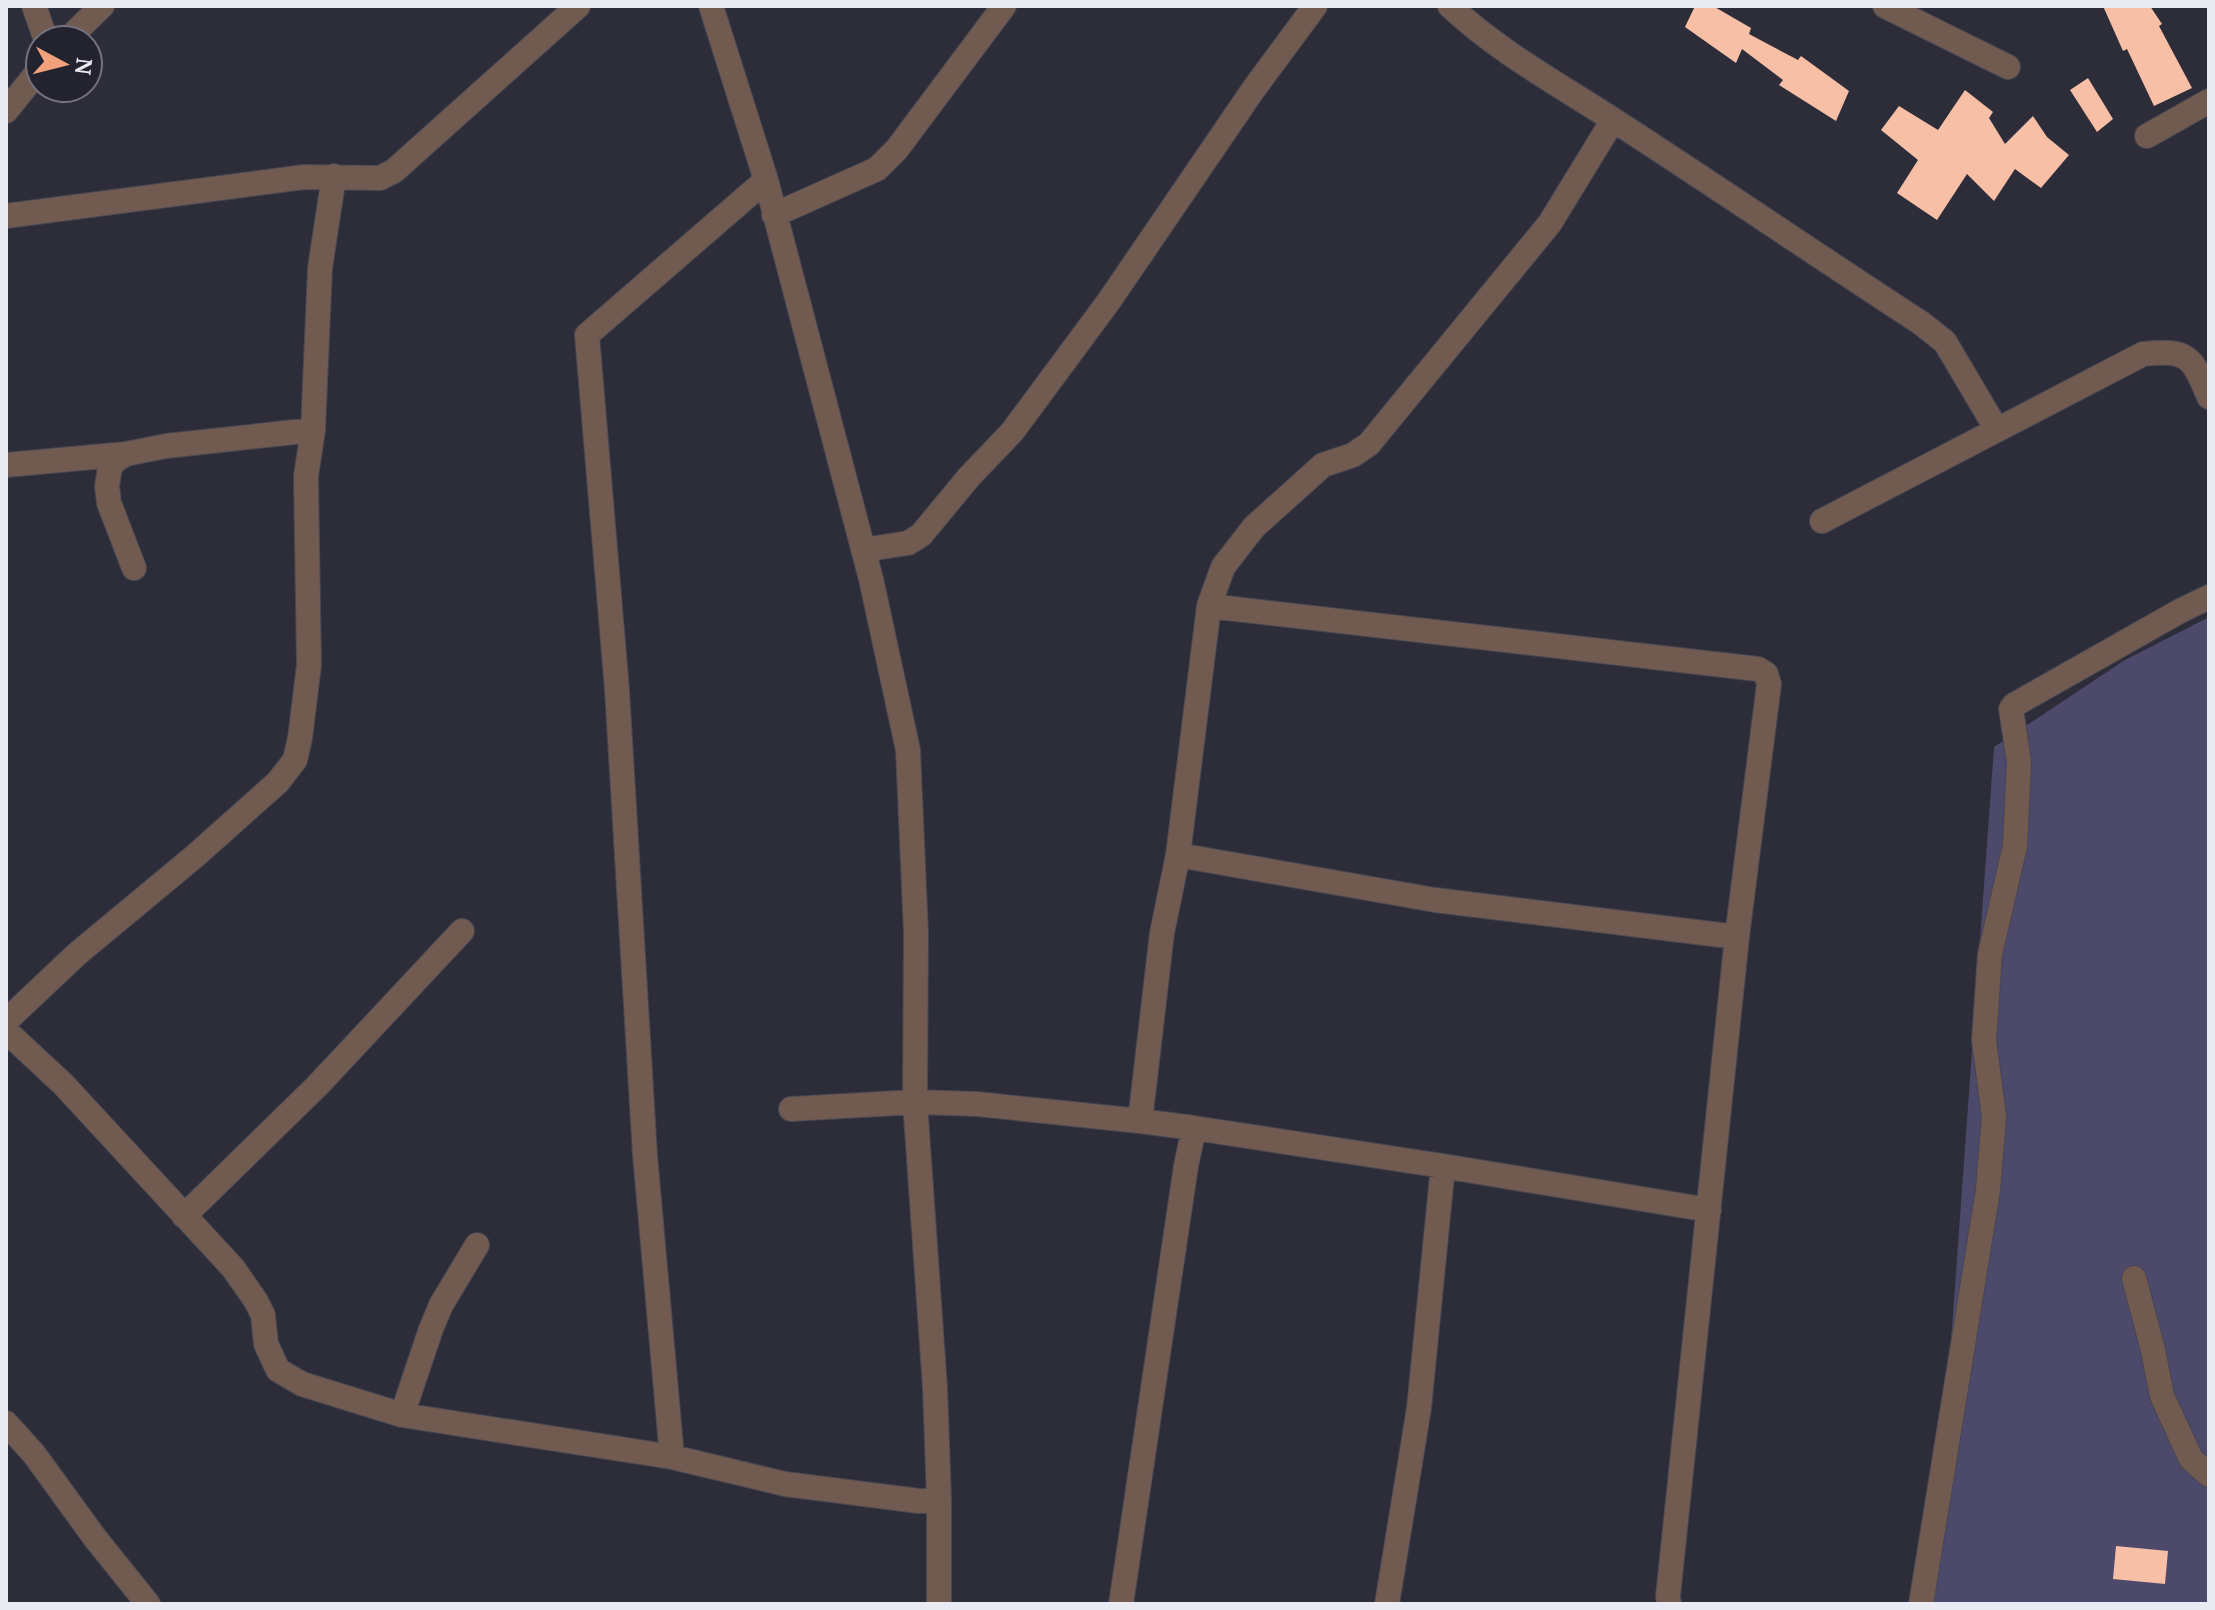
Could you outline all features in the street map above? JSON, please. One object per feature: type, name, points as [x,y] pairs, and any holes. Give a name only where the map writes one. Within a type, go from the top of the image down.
[{"type":"street","points":[[83,24],[102,6]]},
{"type":"street","points":[[6,216],[304,177],[380,178],[394,171],[578,6]]},
{"type":"street","points":[[711,6],[766,180],[863,550],[908,750],[916,933],[915,1102],[935,1388],[939,1604]]},
{"type":"street","points":[[774,215],[877,169],[897,149],[1004,6]]},
{"type":"street","points":[[863,550],[908,543],[921,535],[969,477],[1012,432],[1109,301],[1253,90],[1315,6]]},
{"type":"street","points":[[1450,6],[1473,28],[1543,77],[1921,323],[1945,342],[1997,430]]},
{"type":"street","points":[[1885,6],[2008,67]]},
{"type":"street","points":[[6,111],[24,89]]},
{"type":"street","points":[[2147,136],[2209,101]]},
{"type":"street","points":[[1140,1121],[1162,933],[1178,855],[1209,606],[1223,567],[1254,527],[1323,465],[1353,455],[1369,444],[1550,223],[1613,120]]},
{"type":"street","points":[[6,1021],[77,954],[278,782],[295,760],[309,665],[306,476],[313,430],[320,268],[334,176]]},
{"type":"street","points":[[672,1457],[645,1155],[617,690],[587,335],[766,180]]},
{"type":"street","points":[[1822,521],[2143,354],[2165,352],[2181,355],[2195,364],[2209,397]]},
{"type":"street","points":[[6,465],[126,454],[166,446],[313,430]]},
{"type":"street","points":[[126,454],[110,467],[107,486],[109,503],[134,568]]},
{"type":"street","points":[[1921,1604],[1988,1190],[1994,1117],[1984,1040],[1990,954],[2015,846],[2019,762],[2011,709],[2209,597]]},
{"type":"street","points":[[1209,606],[1758,669],[1766,674],[1769,684],[1737,937],[1669,1604]]},
{"type":"street","points":[[1178,855],[1435,900],[1737,937]]},
{"type":"street","points":[[184,1216],[317,1086],[462,931]]},
{"type":"street","points":[[6,1031],[63,1084],[233,1268],[263,1315],[266,1344],[278,1370],[302,1384],[402,1415],[672,1457],[785,1484],[919,1501],[939,1499]]},
{"type":"street","points":[[791,1109],[915,1102],[977,1104],[1140,1121],[1709,1210]]},
{"type":"street","points":[[1121,1604],[1194,1128]]},
{"type":"street","points":[[1387,1604],[1419,1408],[1443,1166]]},
{"type":"street","points":[[402,1415],[441,1305],[477,1245]]},
{"type":"street","points":[[2134,1278],[2162,1396],[2191,1459],[2209,1475]]},
{"type":"street","points":[[9,1434],[34,1454],[148,1604]]},
{"type":"shaded area","points":[[2209,617],[2209,1604],[1932,1604],[1994,747],[2125,660]]},
{"type":"building","points":[[1695,6],[1713,6],[1751,28],[1749,34],[1798,60],[1801,56],[1849,91],[1836,121],[1779,85],[1783,80],[1742,49],[1736,63],[1685,27]]},
{"type":"building","points":[[2103,6],[2150,6],[2162,24],[2159,26],[2192,88],[2154,106],[2127,49],[2123,51]]},
{"type":"building","points":[[2088,78],[2113,119],[2097,132],[2070,90]]},
{"type":"building","points":[[1965,90],[1993,112],[1989,118],[2005,144],[2033,116],[2047,137],[2069,155],[2041,188],[2015,169],[1994,201],[1967,174],[1937,220],[1897,193],[1918,160],[1881,130],[1899,106],[1938,130]]},
{"type":"building","points":[[2116,1546],[2168,1551],[2165,1584],[2113,1579]]}]
